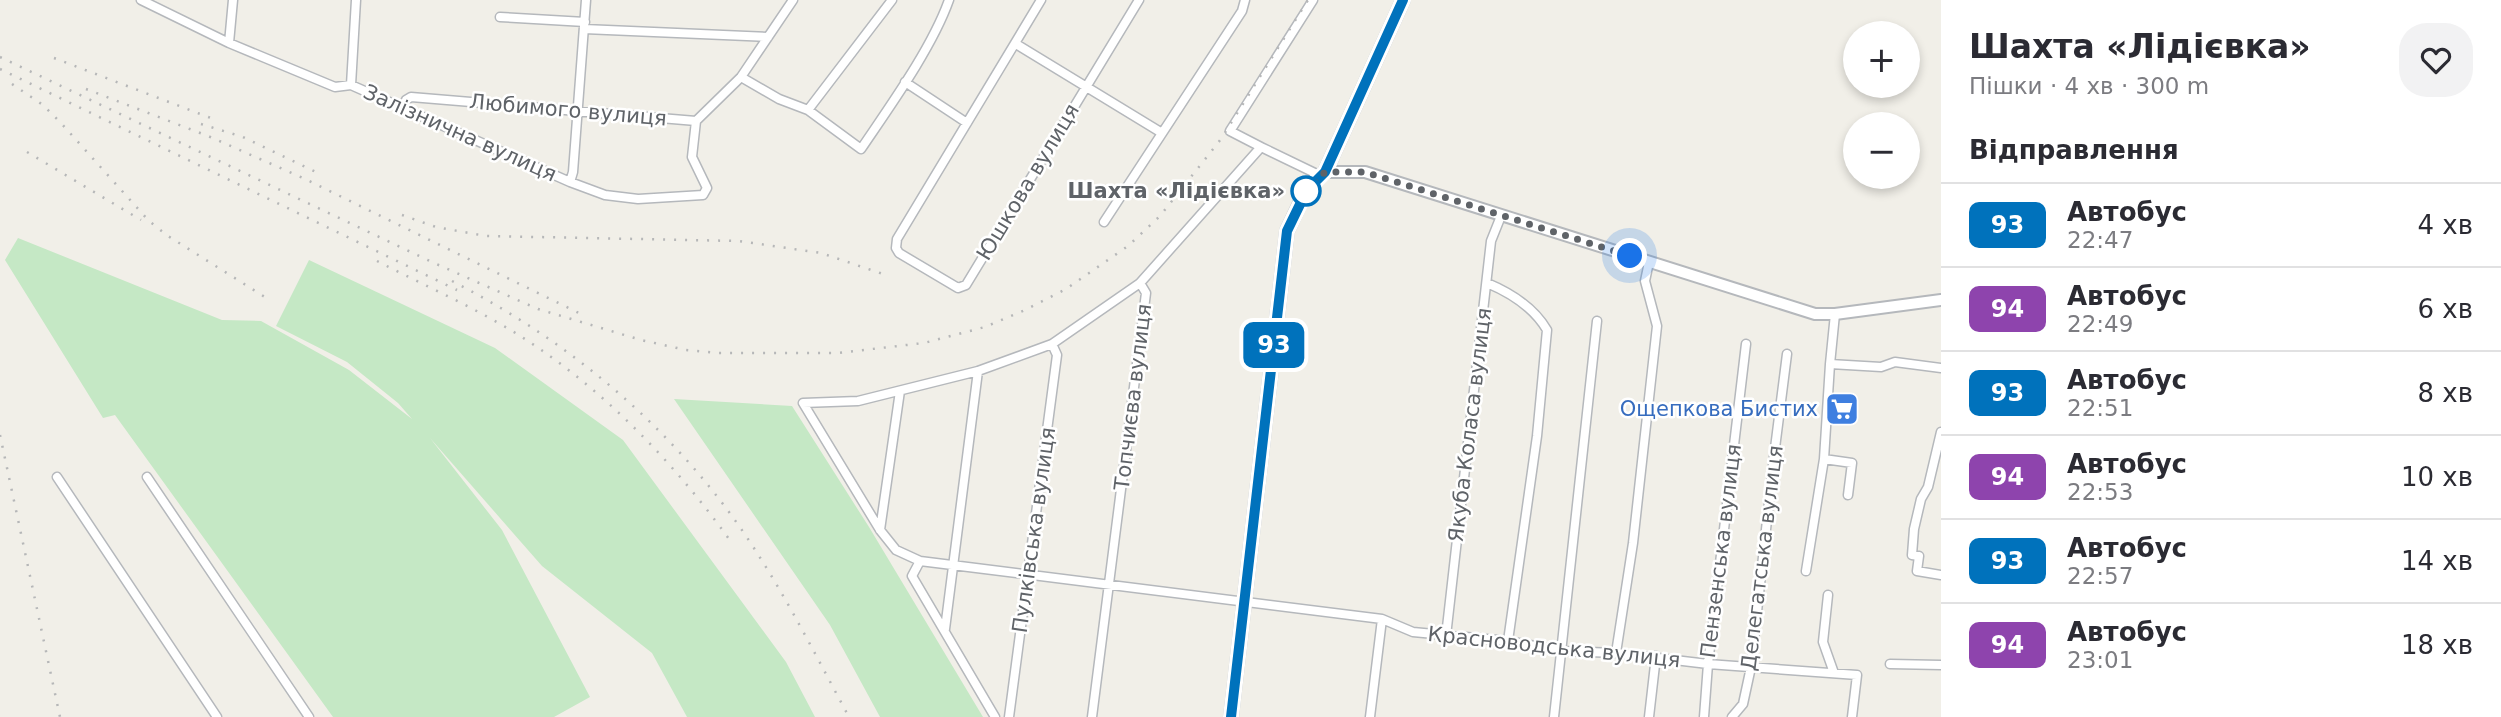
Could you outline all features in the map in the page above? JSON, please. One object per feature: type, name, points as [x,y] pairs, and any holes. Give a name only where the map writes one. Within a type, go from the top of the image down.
[{"type":"main road","points":[[1231,717],[1287,231],[1307,190],[1323,174],[1403,0]]},
{"type":"street","name":"Залізнична вулиця","points":[[141,0],[229,43],[335,87],[351,85],[605,195],[638,199],[703,195],[707,188],[692,157],[696,121]]},
{"type":"street","points":[[229,43],[233,0]]},
{"type":"street","points":[[351,85],[356,0]]},
{"type":"street","points":[[570,182],[573,172],[586,0]]},
{"type":"street","points":[[696,121],[741,77],[793,0]]},
{"type":"street","points":[[808,110],[892,0]]},
{"type":"street","points":[[741,77],[779,99],[808,110],[861,149],[905,82],[943,16],[949,0]]},
{"type":"street","points":[[905,82],[967,123],[1041,0]]},
{"type":"street","name":"Юшкова вулиця","points":[[967,123],[897,239],[896,248],[899,253],[955,287],[963,287],[1139,0]]},
{"type":"street","points":[[1104,222],[1242,12],[1245,0]]},
{"type":"street","points":[[1312,0],[1230,131],[1261,147],[1323,174],[1365,172],[1815,314],[1835,314],[1941,300]]},
{"type":"street","points":[[500,17],[768,37]]},
{"type":"street","points":[[1016,44],[1162,133]]},
{"type":"street","name":"Любимого вулиця","points":[[403,107],[411,97],[696,121]]},
{"type":"street","name":"Топчиєва вулиця","points":[[1092,717],[1146,293],[1140,283],[1261,147]]},
{"type":"street","name":"Якуба Коласа вулиця","points":[[1446,636],[1492,241],[1501,216]]},
{"type":"street","points":[[1616,653],[1633,543],[1657,330],[1644,281],[1648,262]]},
{"type":"street","points":[[995,717],[912,576],[920,561],[896,550],[880,530],[803,403],[858,401],[978,371],[1052,344],[1140,283]]},
{"type":"street","points":[[1487,284],[1529,307],[1548,330],[1537,436],[1508,641]]},
{"type":"street","points":[[1806,570],[1824,459],[1835,314]]},
{"type":"street","points":[[1554,717],[1597,321]]},
{"type":"street","name":"Пулківська вулиця","points":[[1009,717],[1057,355],[1052,344]]},
{"type":"street","name":"Пензенська вулиця","points":[[1704,717],[1746,344]]},
{"type":"street","name":"Делегатська вулиця","points":[[1732,717],[1743,705],[1751,667],[1787,354]]},
{"type":"street","points":[[1830,363],[1881,367],[1895,362],[1941,368]]},
{"type":"street","points":[[945,630],[978,371]]},
{"type":"street","points":[[880,530],[900,391]]},
{"type":"street","points":[[1941,432],[1928,487],[1921,499],[1914,529],[1912,555],[1919,556],[1917,572],[1941,575]]},
{"type":"street","points":[[1824,459],[1852,463],[1848,495]]},
{"type":"street","points":[[57,477],[217,717]]},
{"type":"street","points":[[147,477],[309,717]]},
{"type":"street","name":"Красноводська вулиця","points":[[920,561],[1381,619],[1413,632],[1508,641],[1562,652],[1656,656],[1708,664],[1857,675],[1852,717]]},
{"type":"street","points":[[1828,595],[1822,642],[1833,673]]},
{"type":"street","points":[[1370,717],[1381,619]]},
{"type":"street","points":[[1649,717],[1656,656]]},
{"type":"street","points":[[1890,664],[1941,665]]},
{"type":"green space","points":[[18,238],[222,320],[261,321],[349,370],[412,419],[398,403],[347,362],[276,326],[309,260],[495,348],[623,440],[786,662],[815,717],[687,717],[652,653],[542,566],[430,438],[502,530],[590,697],[554,717],[333,717],[115,415],[103,418],[5,260]]},
{"type":"green space","points":[[674,399],[792,406],[869,527],[983,717],[880,717],[830,625]]},
{"type":"railway","points":[[0,57],[434,263],[538,309],[641,340],[686,350],[718,353],[837,353],[924,343],[985,327],[1066,289],[1128,246],[1160,216],[1221,139],[1308,0]]},
{"type":"railway","points":[[54,58],[216,120]]},
{"type":"railway","points":[[0,69],[457,290]]},
{"type":"railway","points":[[12,84],[43,105],[149,221],[168,236],[268,299]]},
{"type":"railway","points":[[86,89],[208,136],[303,178],[583,315]]},
{"type":"railway","points":[[201,124],[243,137],[320,174]]},
{"type":"railway","points":[[27,152],[141,220]]},
{"type":"railway","points":[[402,215],[436,227],[486,236],[739,241],[821,253],[886,275]]},
{"type":"railway","points":[[377,261],[510,330],[585,383],[638,431],[685,483],[729,539]]},
{"type":"railway","points":[[452,281],[537,331],[577,359],[651,423],[685,459],[717,496],[774,580],[849,717]]},
{"type":"railway","points":[[0,435],[60,717]]},
{"type":"bus line","name":"93","points":[[1231,717],[1287,231],[1307,190],[1325,172],[1403,0]]},
{"type":"place","name":"Шахта «Лідієвка»","points":[[1306,191]]},
{"type":"place","name":"Ощепкова Бистих","points":[[1842,409]]},
{"type":"route","points":[[1306,191],[1325,172],[1365,172],[1630,256]]}]
